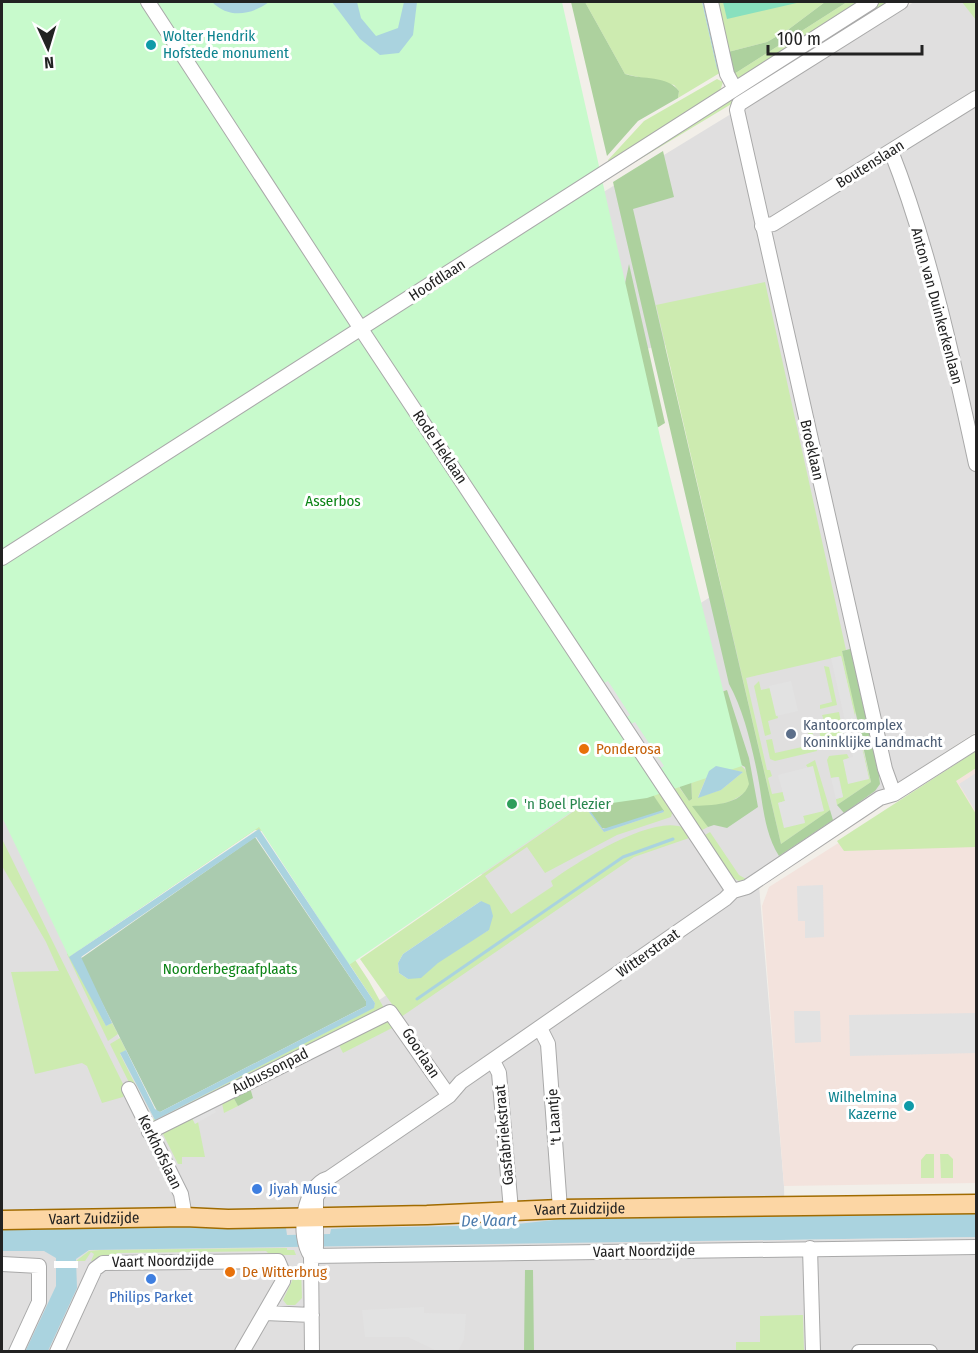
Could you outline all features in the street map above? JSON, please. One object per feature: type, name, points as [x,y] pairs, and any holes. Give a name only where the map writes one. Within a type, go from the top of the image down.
[{"type":"main road","name":"Vaart Zuidzijde","points":[[2,1220],[185,1216],[228,1219],[310,1236],[560,1203],[976,1204]]},
{"type":"street","name":"Rode Heklaan","points":[[148,2],[361,329],[733,891]]},
{"type":"street","points":[[711,2],[727,74],[735,89]]},
{"type":"street","name":"Hoofdlaan","points":[[2,558],[871,2]]},
{"type":"street","name":"Broeklaan","points":[[894,794],[885,769],[737,110],[739,104],[902,2]]},
{"type":"street","name":"Boutenslaan","points":[[762,226],[773,224],[976,98]]},
{"type":"street","name":"Anton van Duinkerkenlaan","points":[[891,151],[909,199],[971,410],[976,464]]},
{"type":"street","name":"Witterstraat","points":[[312,1352],[310,1236],[316,1197],[329,1178],[449,1096],[461,1082],[733,891],[747,887],[880,798],[894,794],[976,742]]},
{"type":"street","name":"Goorlaan","points":[[390,1012],[397,1017],[449,1096]]},
{"type":"street","name":"Aubussonpad","points":[[149,1132],[390,1012]]},
{"type":"street","name":"'t Laantje","points":[[540,1028],[548,1044],[560,1203]]},
{"type":"street","name":"Gasfabriekstraat","points":[[493,1061],[500,1073],[511,1210]]},
{"type":"street","name":"Kerkhofslaan","points":[[129,1089],[181,1194],[185,1216]]},
{"type":"street","name":"Vaart Noordzijde","points":[[310,1236],[810,1248],[976,1247]]},
{"type":"street","points":[[810,1248],[813,1352]]},
{"type":"street","name":"Vaart Noordzijde","points":[[57,1352],[98,1265],[153,1261],[278,1261],[284,1278],[266,1313]]},
{"type":"street","points":[[2,1264],[39,1266],[39,1302],[16,1352]]},
{"type":"street","points":[[242,1352],[266,1313],[312,1315]]},
{"type":"street","points":[[859,1352],[930,1352]]},
{"type":"shaded area","points":[[914,2],[963,2],[976,15],[976,732],[758,873],[784,1186],[785,1240],[976,1237],[976,1351],[2,1351],[2,780],[155,1117],[368,1008],[503,913],[427,776],[799,541],[751,327],[631,352],[592,199]]},
{"type":"shaded area","points":[[841,656],[869,779],[848,784],[843,760],[853,757],[831,658]]},
{"type":"shaded area","points":[[608,681],[630,715],[624,719],[602,684]]},
{"type":"shaded area","points":[[791,681],[798,711],[776,716],[769,686]]},
{"type":"shaded area","points":[[635,722],[664,766],[658,770],[629,725]]},
{"type":"shaded area","points":[[976,756],[976,1183],[784,1186],[762,906],[769,887]]},
{"type":"shaded area","points":[[813,766],[824,811],[803,816],[805,823],[784,828],[778,803],[785,801],[778,775]]},
{"type":"shaded area","points":[[976,773],[976,812],[959,784]]},
{"type":"shaded area","points":[[838,777],[843,797],[836,799],[831,778]]},
{"type":"shaded area","points":[[823,885],[824,937],[805,938],[805,921],[798,921],[797,886]]},
{"type":"shaded area","points":[[794,1011],[820,1011],[821,1042],[795,1043]]},
{"type":"shaded area","points":[[976,1013],[976,1053],[850,1056],[849,1015]]},
{"type":"shaded area","points":[[211,1103],[216,1112],[195,1124],[190,1114]]},
{"type":"shaded area","points":[[424,1307],[424,1313],[466,1314],[464,1339],[458,1351],[437,1351],[408,1337],[365,1337],[362,1310]]},
{"type":"green space","name":"Asserbos","points":[[2,2],[562,2],[661,441],[742,766],[647,798],[577,808],[349,965],[259,827],[69,957],[2,817]]},
{"type":"green space","points":[[571,2],[585,2],[625,74],[668,82],[679,91],[678,98],[638,121],[607,156]]},
{"type":"green space","points":[[585,2],[702,2],[717,69],[704,2],[708,2],[723,71],[678,98],[679,91],[674,85],[625,74]]},
{"type":"green space","points":[[714,2],[825,2],[767,42],[728,52]]},
{"type":"green space","points":[[723,2],[801,2],[727,19]]},
{"type":"green space","points":[[825,2],[847,2],[734,74],[728,52],[767,42]]},
{"type":"green space","points":[[847,2],[861,2],[742,78],[736,80],[734,74]]},
{"type":"green space","points":[[881,2],[895,2],[743,95],[741,91]]},
{"type":"green space","points":[[962,2],[976,2],[976,20]]},
{"type":"green space","points":[[717,79],[723,82],[720,91],[609,163],[608,160],[644,121]]},
{"type":"green space","points":[[736,95],[738,100],[612,176],[611,174]]},
{"type":"green space","points":[[663,151],[674,197],[633,209],[781,844],[830,810],[833,820],[779,856],[767,828],[747,729],[729,684],[613,182]]},
{"type":"green space","points":[[629,264],[665,423],[652,431],[604,386]]},
{"type":"green space","points":[[765,282],[846,650],[842,651],[856,710],[855,716],[841,656],[746,678],[767,770],[770,770],[772,776],[768,778],[772,794],[783,792],[785,801],[778,803],[805,822],[803,816],[813,767],[808,768],[806,765],[815,760],[830,810],[781,844],[656,305]]},
{"type":"green space","points":[[854,648],[883,774],[879,775],[880,784],[875,791],[844,813],[837,805],[871,782],[842,651]]},
{"type":"green space","points":[[824,666],[829,667],[837,705],[820,709],[820,705],[832,702]]},
{"type":"green space","points":[[759,681],[761,690],[770,688],[778,718],[768,721],[771,734],[765,736],[754,686]]},
{"type":"green space","points":[[727,690],[749,758],[758,807],[727,828],[714,825],[708,827],[692,806],[725,803],[740,797],[749,784],[745,767],[736,762],[691,776],[692,799],[689,801],[635,722]]},
{"type":"green space","points":[[839,712],[845,743],[823,750],[817,719],[821,725],[825,723],[822,715]]},
{"type":"green space","points":[[857,725],[871,782],[837,805],[836,799],[843,797],[839,777],[831,778],[827,760],[829,756],[847,754],[849,758],[843,760],[869,779]]},
{"type":"green space","points":[[619,727],[673,810],[671,817],[617,835],[545,873],[527,847],[485,876],[511,914],[553,886],[551,881],[563,873],[594,853],[630,835],[664,826],[680,827],[692,837],[634,857],[401,1017],[360,959],[577,809],[586,808],[604,832],[664,812],[637,771]],"holes":[[[481,901],[489,930],[408,979],[399,973],[398,963],[403,954]]]},
{"type":"green space","points":[[812,730],[817,751],[775,761],[770,759],[766,740],[772,739],[775,753],[811,745],[808,733]]},
{"type":"green space","points":[[976,751],[976,768],[956,781],[976,814],[976,847],[844,851],[837,841]]},
{"type":"green space","points":[[736,762],[743,767],[749,777],[749,785],[743,794],[725,803],[698,806],[708,827],[700,831],[658,770],[664,766],[689,801],[692,799],[691,776]],"holes":[[[726,769],[743,772],[721,790],[698,797],[709,771]]]},
{"type":"green space","points":[[637,771],[664,811],[608,829],[602,828],[581,800]]},
{"type":"green space","points":[[263,820],[369,981],[385,1010],[151,1127],[110,1044],[120,1038],[126,1050],[120,1054],[152,1118],[156,1120],[374,1007],[375,1003],[262,831],[255,830],[70,956],[106,1026],[112,1023],[118,1034],[108,1041],[67,954]]},
{"type":"green space","points":[[710,832],[739,875],[746,879],[739,881],[733,878],[705,835]]},
{"type":"green space","name":"Noorderbegraafplaats","points":[[255,837],[366,1001],[366,1006],[160,1112],[157,1111],[80,959]]},
{"type":"green space","points":[[2,839],[127,1092],[123,1097],[102,1103],[87,1066],[82,1063],[35,1074],[11,972],[59,971],[46,942],[2,866]]},
{"type":"green space","points":[[385,1016],[394,1027],[343,1053],[338,1043]]},
{"type":"green space","points":[[244,1087],[251,1091],[253,1098],[238,1106],[231,1093]]},
{"type":"green space","points":[[231,1093],[238,1106],[224,1113],[221,1098]]},
{"type":"green space","points":[[190,1114],[195,1123],[198,1122],[205,1157],[182,1157],[182,1164],[178,1164],[163,1134],[156,1137],[160,1129]]},
{"type":"green space","points":[[926,1154],[934,1154],[934,1178],[921,1178],[921,1160]]},
{"type":"green space","points":[[940,1154],[948,1154],[953,1159],[953,1178],[941,1178]]},
{"type":"green space","points":[[287,1248],[287,1250],[294,1250],[296,1255],[270,1255],[266,1251],[117,1253],[112,1258],[91,1261],[94,1254],[91,1252],[85,1261],[76,1261],[89,1251],[101,1250]]},
{"type":"green space","points":[[290,1269],[301,1269],[302,1298],[295,1305],[287,1305],[283,1300],[292,1281]]},
{"type":"green space","points":[[525,1270],[533,1270],[534,1351],[524,1351]]},
{"type":"green space","points":[[803,1315],[804,1351],[736,1351],[736,1342],[760,1342],[760,1316]]},
{"type":"water","points":[[212,2],[269,2],[255,10],[233,13]]},
{"type":"water","points":[[332,2],[357,2],[361,18],[376,36],[398,28],[404,2],[417,2],[413,35],[399,53],[380,55],[360,39]]},
{"type":"water","points":[[702,2],[704,2],[718,70],[717,69]]},
{"type":"water","points":[[716,766],[743,772],[721,790],[698,798],[709,771]]},
{"type":"water","points":[[586,805],[603,829],[663,810],[664,812],[604,832],[586,808],[577,809]]},
{"type":"water","points":[[259,829],[375,1003],[374,1008],[155,1120],[120,1053],[126,1050],[155,1109],[160,1112],[366,1006],[366,1001],[256,837],[81,957],[112,1023],[106,1026],[69,957]]},
{"type":"water","points":[[481,901],[490,905],[493,916],[489,930],[438,963],[421,978],[408,979],[399,973],[398,963],[403,954]]},
{"type":"water","points":[[976,1213],[976,1237],[89,1250],[76,1259],[77,1288],[48,1351],[25,1352],[56,1286],[56,1258],[44,1251],[2,1251],[2,1225],[188,1222],[220,1226],[286,1228],[287,1235],[330,1234],[331,1229],[348,1228],[508,1225],[563,1219]]},
{"type":"pier","points":[[54,1261],[78,1261],[78,1268],[54,1268]]},
{"type":"waterway","points":[[417,999],[623,857],[673,839]]},
{"type":"place","name":"Wolter Hendrik Hofstede monument","points":[[151,45]]},
{"type":"place","name":"Kantoorcomplex Koninklijke Landmacht","points":[[791,734]]},
{"type":"place","name":"Ponderosa","points":[[584,749]]},
{"type":"place","name":"'n Boel Plezier","points":[[512,804]]},
{"type":"place","name":"Wilhelmina Kazerne","points":[[909,1106]]},
{"type":"place","name":"Jiyah Music","points":[[257,1189]]},
{"type":"place","name":"De Witterbrug","points":[[230,1272]]},
{"type":"place","name":"Philips Parket","points":[[151,1279]]},
{"type":"water label","name":"De Vaart","points":[[489,1220]]}]
